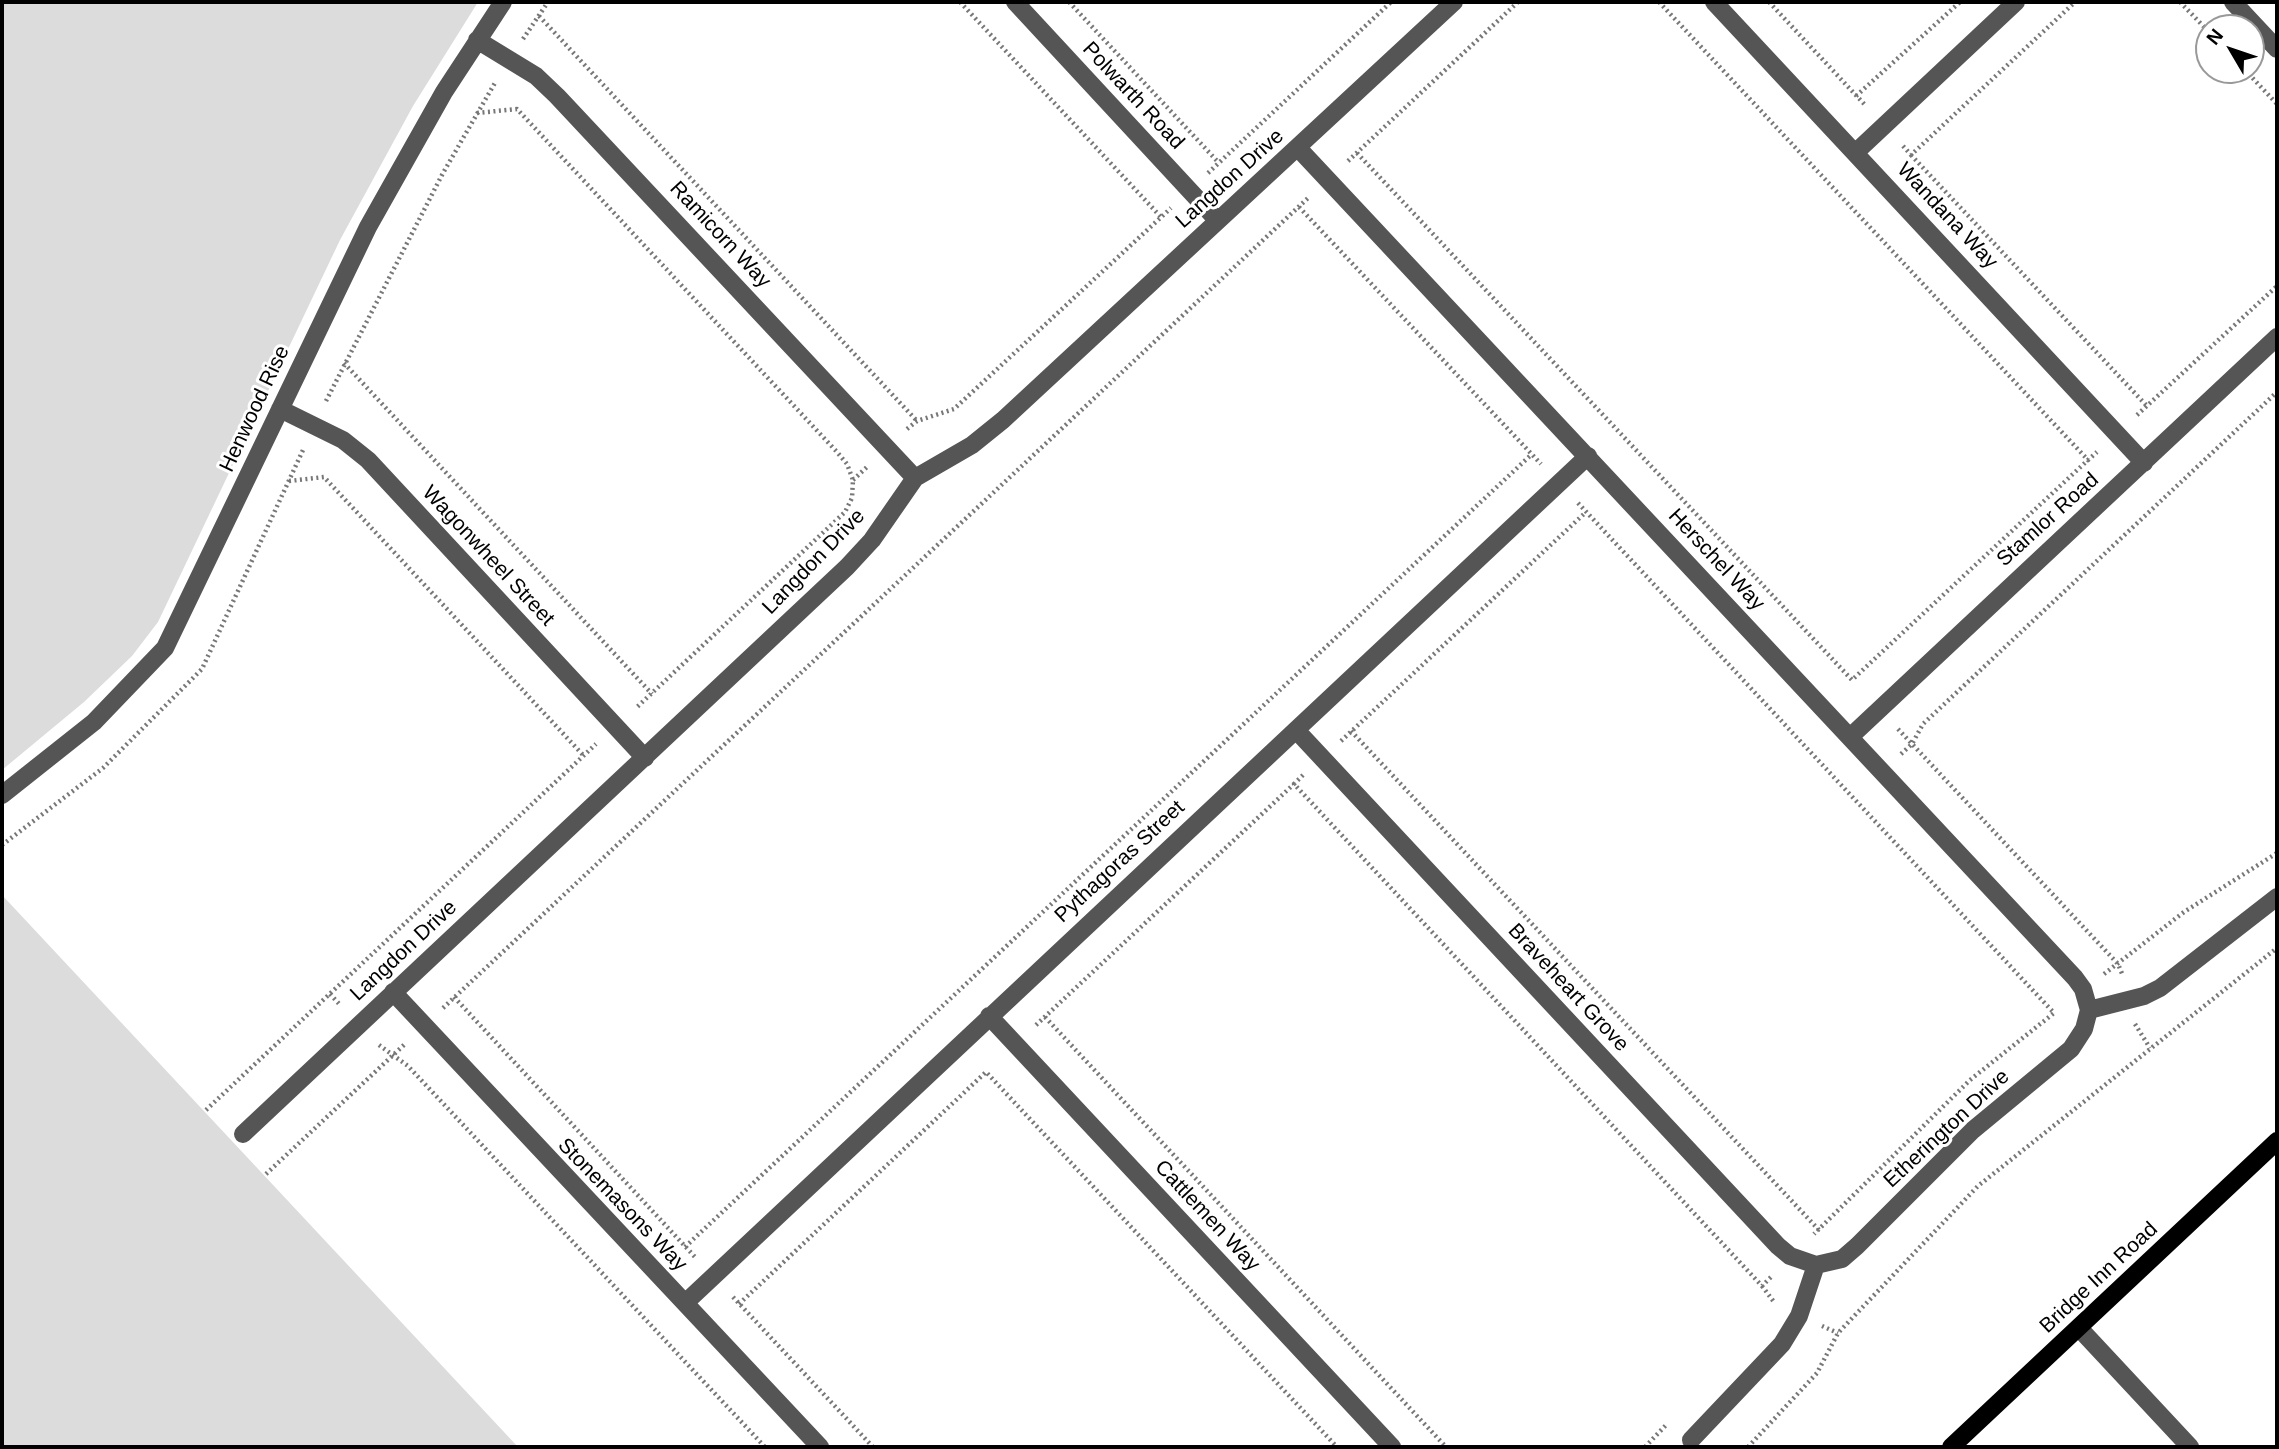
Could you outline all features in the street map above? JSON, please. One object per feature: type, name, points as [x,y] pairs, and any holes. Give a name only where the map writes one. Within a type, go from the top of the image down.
[{"type":"main road","name":"Bridge Inn Road","points":[[1951,1447],[2277,1141]]},
{"type":"street","name":"Henwood Rise","points":[[2,795],[94,722],[165,648],[369,227],[477,40],[503,2]]},
{"type":"street","name":"Polwarth Road","points":[[1015,2],[1217,220]]},
{"type":"street","name":"Langdon Drive","points":[[243,1134],[847,567],[872,541],[915,478],[972,445],[1003,420],[1454,2]]},
{"type":"street","name":"Wandana Way","points":[[1714,2],[2144,463]]},
{"type":"street","points":[[1856,152],[2017,2]]},
{"type":"street","points":[[2233,2],[2277,49]]},
{"type":"street","name":"Ramicorn Way","points":[[477,40],[536,76],[558,96],[915,478]]},
{"type":"street","name":"Herschel Way","points":[[1298,148],[2083,989],[2089,1010]]},
{"type":"street","name":"Stamlor Road","points":[[1850,737],[2277,337]]},
{"type":"street","name":"Wagonwheel Street","points":[[280,409],[343,440],[368,460],[645,758]]},
{"type":"street","name":"Pythagoras Street","points":[[685,1303],[1588,456]]},
{"type":"street","name":"Braveheart Grove","points":[[1296,730],[1790,1256],[1815,1265]]},
{"type":"street","points":[[2089,1010],[2144,996],[2160,988],[2277,897]]},
{"type":"street","name":"Stonemasons Way","points":[[393,992],[820,1447]]},
{"type":"street","name":"Etherington Drive","points":[[1815,1265],[1842,1259],[1973,1130],[2071,1049],[2084,1029],[2089,1010]]},
{"type":"street","name":"Cattlemen Way","points":[[989,1016],[1392,1447]]},
{"type":"street","points":[[1691,1440],[1782,1344],[1800,1315],[1815,1265]]},
{"type":"street","points":[[2079,1328],[2190,1447]]},
{"type":"path","points":[[960,2],[1161,217]]},
{"type":"path","points":[[1069,2],[1219,163]]},
{"type":"path","points":[[539,16],[917,421],[954,410],[1391,2]]},
{"type":"path","points":[[266,1174],[1518,2]]},
{"type":"path","points":[[1856,96],[1960,2]]},
{"type":"path","points":[[2180,2],[2195,18]]},
{"type":"path","points":[[2258,84],[2277,104]]},
{"type":"path","points":[[206,1110],[845,512],[852,498],[853,480],[847,464],[517,109],[477,113]]},
{"type":"path","points":[[1357,153],[2118,964]]},
{"type":"path","points":[[1911,155],[2147,406]]},
{"type":"path","points":[[1300,207],[2054,1013]]},
{"type":"path","points":[[344,363],[652,694]]},
{"type":"path","points":[[1855,799],[1913,744],[1923,724],[2277,392]]},
{"type":"path","points":[[685,1247],[1532,454]]},
{"type":"path","points":[[1852,680],[2088,460]]},
{"type":"path","points":[[289,481],[324,477],[584,755]]},
{"type":"path","points":[[739,1304],[1586,512]]},
{"type":"path","points":[[1351,731],[1819,1230]]},
{"type":"path","points":[[1294,785],[1762,1286],[1961,1088],[2083,989],[2185,912],[2277,853]]},
{"type":"path","points":[[1748,1447],[1817,1373],[1838,1333],[1978,1186],[2277,948]]},
{"type":"path","points":[[330,994],[384,1050],[408,1066],[765,1447]]},
{"type":"path","points":[[454,997],[873,1447]]},
{"type":"path","points":[[1045,1017],[1446,1447]]},
{"type":"path","points":[[986,1072],[1338,1447]]},
{"type":"shaded area","points":[[2,2],[478,2],[413,106],[340,240],[158,622],[132,656],[84,702],[2,770]]},
{"type":"shaded area","points":[[2,895],[518,1447],[2,1447]]}]
